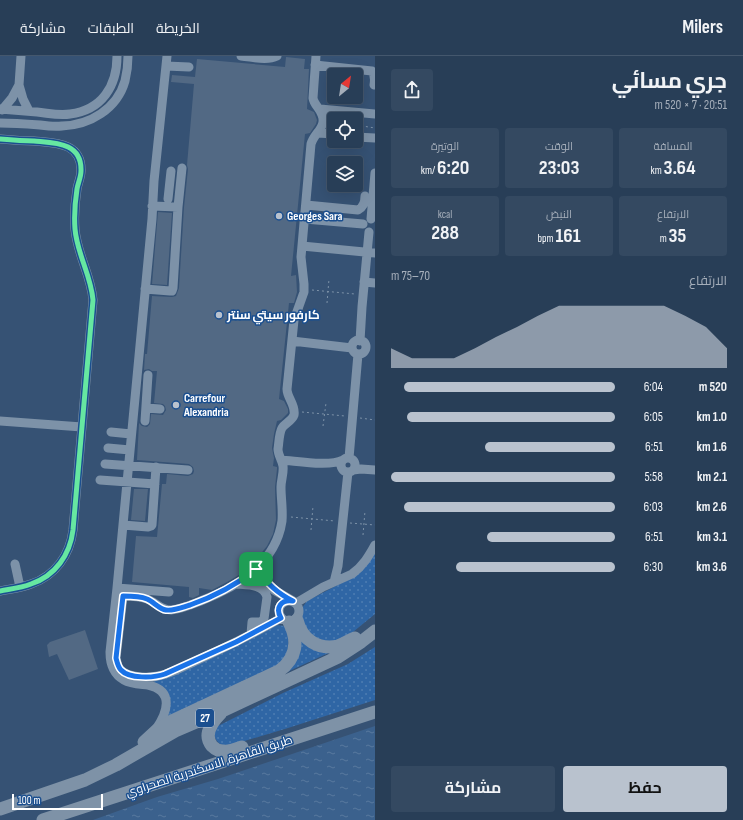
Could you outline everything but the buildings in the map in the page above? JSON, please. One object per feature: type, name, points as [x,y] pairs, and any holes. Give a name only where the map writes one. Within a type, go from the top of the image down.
[{"type":"highway","points":[[289,619],[299,628],[303,635],[321,646],[338,646],[356,637],[372,633]]},
{"type":"highway","points":[[136,753],[143,743],[170,722],[283,669],[291,659],[295,646],[294,634],[289,619]]},
{"type":"highway","name":"27","points":[[0,809],[85,780],[175,731],[338,657],[372,633]]},
{"type":"highway","name":"27","points":[[224,710],[213,721],[208,732],[210,744],[220,751],[224,752],[282,736],[300,736]]},
{"type":"highway","name":"طريق القاهرة, الاسكندرية الصحراوي","points":[[43,820],[375,712]]},
{"type":"highway","points":[[0,799],[32,798]]},
{"type":"street","points":[[21,56],[19,86],[29,111]]},
{"type":"street","points":[[1,109],[66,115],[84,111],[95,105],[104,97],[111,87],[115,76],[117,56]]},
{"type":"street","points":[[0,123],[62,126],[77,124],[97,116],[112,104],[120,93],[125,80],[128,56]]},
{"type":"street","points":[[167,56],[123,525],[116,658],[120,670],[128,674],[144,678],[165,674],[251,634],[298,615],[299,609],[294,602],[274,590],[256,569]]},
{"type":"street","points":[[241,56],[268,58],[277,56]]},
{"type":"street","points":[[119,594],[146,599],[165,610],[186,606],[211,597],[236,584],[256,569],[272,548],[278,534],[283,504],[281,488],[283,470],[278,450],[280,432],[292,418],[294,411],[287,389],[295,316],[304,289],[301,262],[311,144],[323,122],[320,109],[315,104],[313,98],[315,60],[372,71],[374,74],[374,85]]},
{"type":"street","points":[[166,66],[189,67]]},
{"type":"street","points":[[1,109],[12,98],[19,86]]},
{"type":"street","points":[[320,109],[375,114]]},
{"type":"street","points":[[318,133],[327,134]]},
{"type":"street","points":[[363,137],[375,138]]},
{"type":"street","points":[[0,140],[60,144],[70,148],[79,159],[81,174],[77,189],[75,231],[79,252],[90,282],[93,300],[73,530],[70,547],[63,560],[50,574],[33,584],[0,591]]},
{"type":"street","points":[[145,289],[173,290],[182,168]]},
{"type":"street","points":[[168,199],[171,170]]},
{"type":"street","points":[[292,341],[364,352],[363,295],[364,282],[371,253],[372,230],[364,229],[369,222],[375,173]]},
{"type":"street","points":[[154,182],[170,184]]},
{"type":"street","points":[[306,205],[358,210],[363,206],[365,196]]},
{"type":"street","points":[[152,206],[178,207]]},
{"type":"street","points":[[305,219],[369,222]]},
{"type":"street","points":[[302,246],[371,253]]},
{"type":"street","points":[[364,282],[375,283]]},
{"type":"street","points":[[363,344],[375,348]]},
{"type":"street","points":[[334,582],[338,566],[343,522],[352,417],[355,351]]},
{"type":"street","points":[[145,421],[148,375]]},
{"type":"street","points":[[136,387],[147,387]]},
{"type":"street","points":[[146,408],[160,409]]},
{"type":"street","points":[[0,421],[82,427]]},
{"type":"street","points":[[111,432],[131,434]]},
{"type":"street","points":[[108,448],[130,450]]},
{"type":"street","points":[[281,460],[328,464],[337,462],[348,466],[375,468]]},
{"type":"street","points":[[106,464],[188,470]]},
{"type":"street","points":[[123,525],[151,526],[156,467]]},
{"type":"street","points":[[100,480],[155,484]]},
{"type":"street","points":[[279,607],[286,601],[294,602],[352,574],[366,560],[375,544]]},
{"type":"street","points":[[15,564],[20,587]]},
{"type":"street","points":[[236,584],[256,586],[264,590],[267,597],[264,620],[261,622],[252,622],[251,634]]},
{"type":"street","points":[[274,590],[279,607],[278,613],[289,619]]},
{"type":"street","points":[[119,594],[169,592]]},
{"type":"street","points":[[119,594],[110,652],[112,669],[124,681],[154,687],[161,691],[166,698],[166,711],[152,735]]},
{"type":"path","points":[[363,126],[375,128]]},
{"type":"path","points":[[327,303],[329,279]]},
{"type":"path","points":[[304,289],[363,295]]},
{"type":"path","points":[[323,426],[326,403]]},
{"type":"path","points":[[294,411],[375,420]]},
{"type":"path","points":[[311,530],[313,506]]},
{"type":"path","points":[[363,535],[365,511]]},
{"type":"path","points":[[282,516],[375,525]]},
{"type":"shaded area","points":[[375,548],[375,614],[342,641],[315,642],[301,619],[302,608],[307,601],[355,576]]},
{"type":"shaded area","points":[[278,625],[289,629],[288,660],[164,723],[169,711],[154,680]]},
{"type":"shaded area","points":[[299,640],[335,650],[287,672]]},
{"type":"shaded area","points":[[375,647],[375,700],[228,746],[220,744],[217,741],[214,733],[218,726],[283,693],[348,664]]},
{"type":"water","points":[[375,726],[375,820],[93,820],[157,797],[218,779]]},
{"type":"cycle path","points":[[0,139],[50,142],[72,149],[77,154],[80,161],[81,176],[77,189],[75,229],[78,247],[90,282],[93,300],[73,530],[69,548],[60,563],[47,576],[27,585],[0,591]]},
{"type":"place","name":"Georges Sara","points":[[279,216]]},
{"type":"place","name":"كارفور سيتي سنتر","points":[[219,315]]},
{"type":"place","name":"Carrefour Alexandria","points":[[176,405]]},
{"type":"route","points":[[256,569],[274,590],[293,601],[286,601],[280,605],[278,613],[281,618],[236,642],[165,674],[144,678],[124,673],[120,670],[116,658],[123,596],[146,599],[158,607],[165,610],[171,610],[211,597],[236,584],[256,569]]}]
